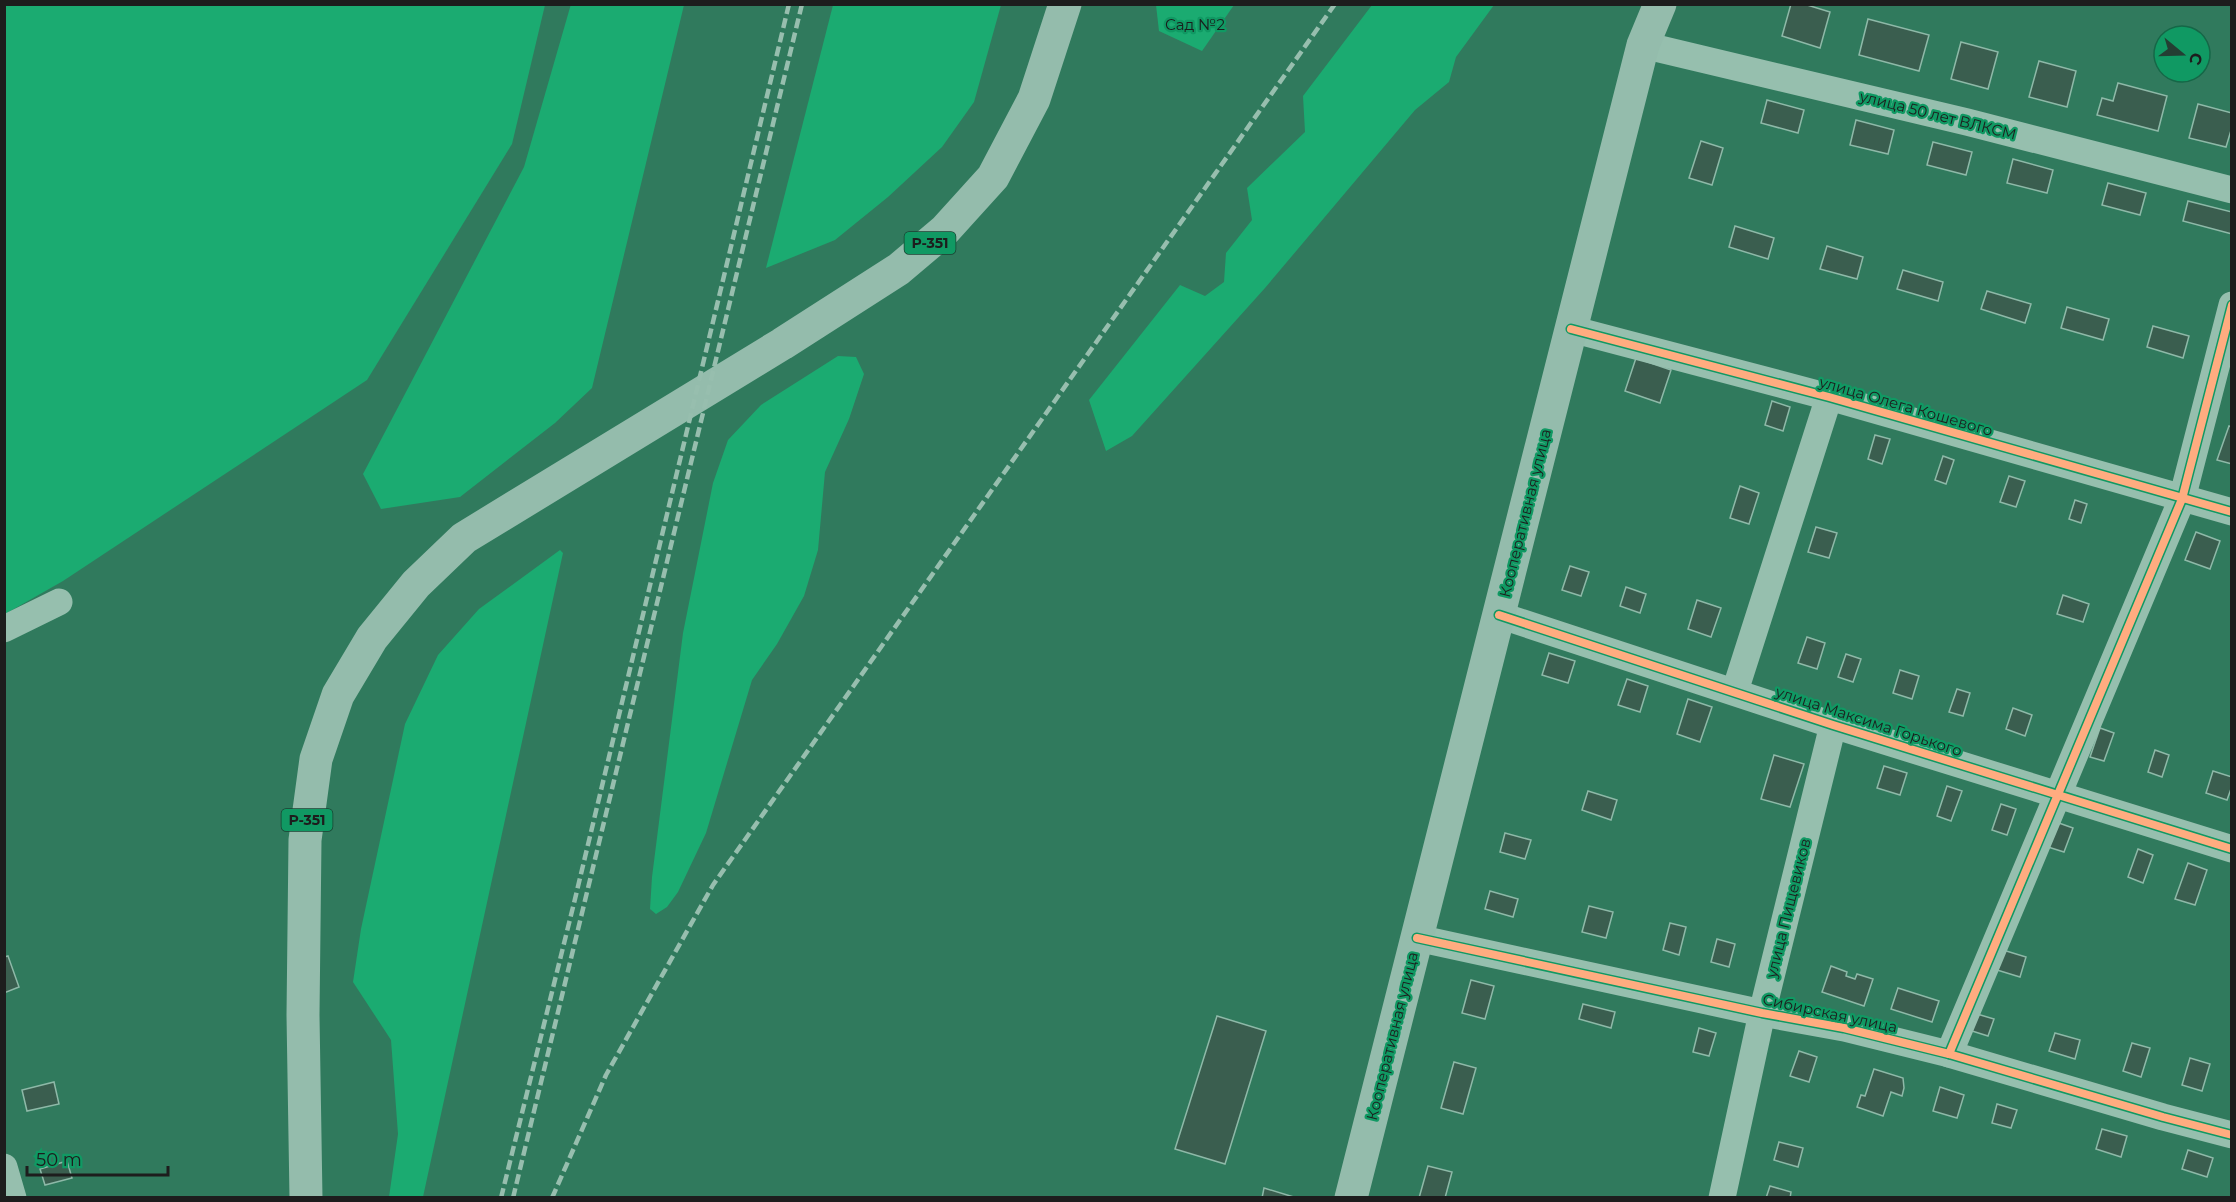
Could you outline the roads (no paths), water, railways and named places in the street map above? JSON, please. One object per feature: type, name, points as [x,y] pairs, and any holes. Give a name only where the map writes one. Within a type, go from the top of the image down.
[{"type":"main road","name":"Р-351","points":[[306,1197],[303,1015],[305,840],[316,759],[338,695],[372,638],[416,584],[464,538],[782,344],[899,268],[945,230],[993,177],[1034,99],[1065,4]]},
{"type":"main road","name":"Кооперативная улица","points":[[1352,1197],[1643,45],[1660,4]]},
{"type":"street","name":"улица 50 лет ВЛКСМ","points":[[1643,45],[1967,122],[2232,190]]},
{"type":"street","points":[[1949,1054],[2182,500],[2232,306]]},
{"type":"street","name":"улица Олега Кошевого","points":[[1571,329],[1829,397],[2182,500],[2232,512]]},
{"type":"street","points":[[1735,691],[1829,397]]},
{"type":"street","points":[[4,629],[59,602]]},
{"type":"street","name":"улица Максима Горького","points":[[1499,615],[1833,725],[2232,849]]},
{"type":"street","name":"улица Пищевиков","points":[[1722,1197],[1762,1013],[1833,725]]},
{"type":"street","name":"Сибирская улица","points":[[1417,938],[1762,1013],[1844,1028],[1949,1054],[2232,1135]]},
{"type":"street","points":[[4,1167],[13,1197]]},
{"type":"railway","points":[[501,1198],[575,899],[789,4]]},
{"type":"railway","points":[[513,1198],[802,4]]},
{"type":"railway","points":[[552,1198],[606,1075],[713,885],[1335,4]]},
{"type":"park label","name":"Сад №2","points":[[1195,24]]}]
